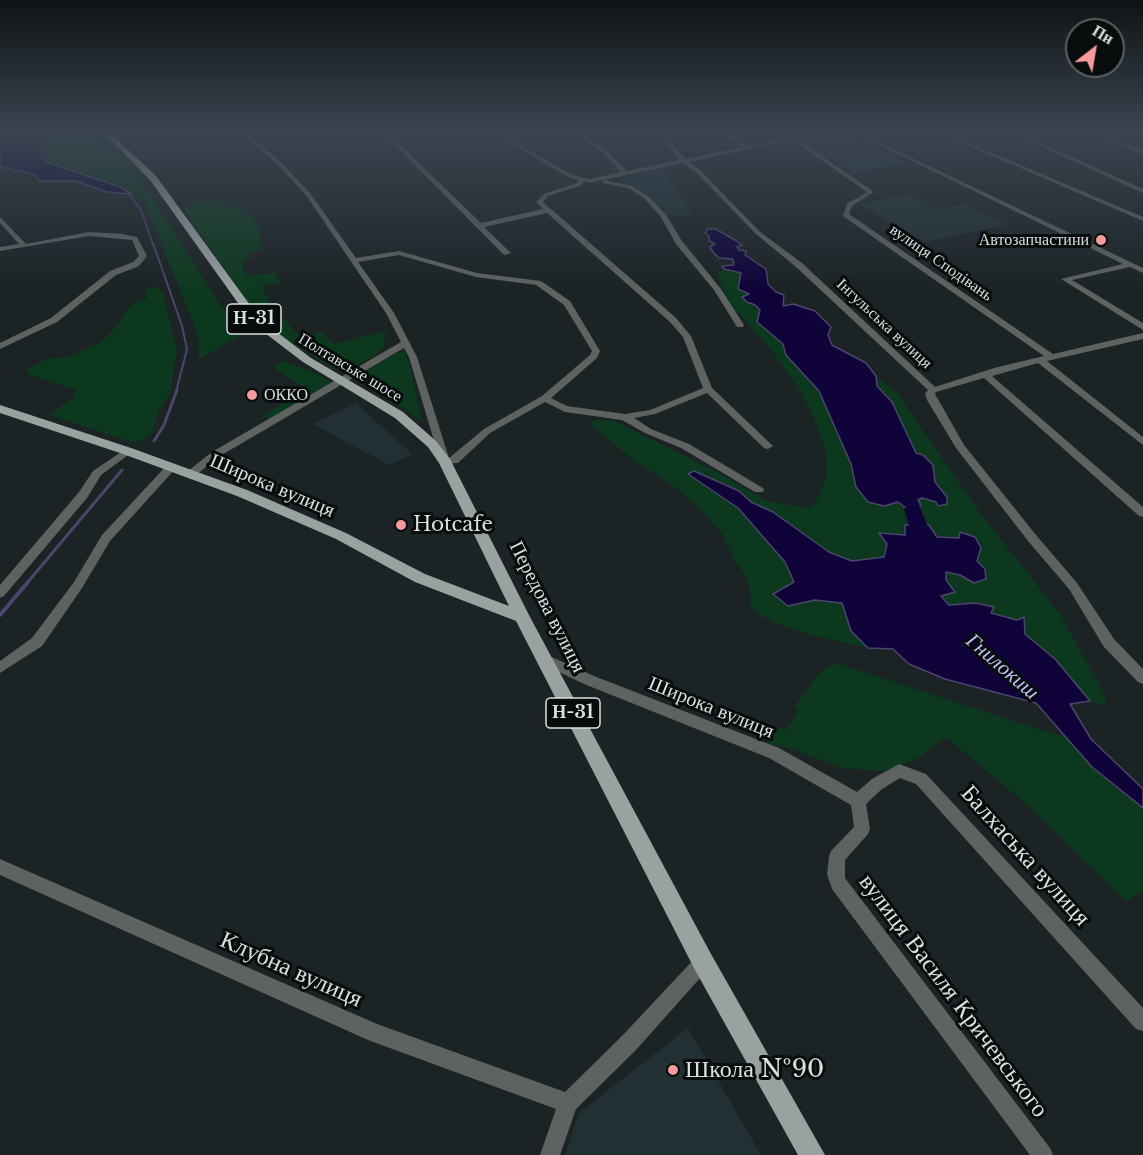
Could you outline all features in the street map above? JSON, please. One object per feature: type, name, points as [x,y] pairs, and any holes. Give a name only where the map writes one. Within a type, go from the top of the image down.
[{"type":"main road","name":"Полтавське шосе","points":[[158,185],[257,322],[278,341],[399,415],[432,444],[446,462]]},
{"type":"main road","name":"Широка вулиця","points":[[0,409],[192,473],[341,536],[420,578],[522,617]]},
{"type":"main road","name":"Передова вулиця","points":[[446,462],[522,617],[703,962],[812,1155]]},
{"type":"street","name":"Передова вулиця","points":[[299,185],[355,260],[390,313],[406,343],[417,369],[446,462]]},
{"type":"street","points":[[437,185],[507,253]]},
{"type":"street","points":[[578,185],[540,199],[539,202],[545,211],[673,320],[687,336],[708,389],[768,446]]},
{"type":"street","points":[[625,185],[647,198],[664,216],[679,242],[717,289],[741,325]]},
{"type":"street","name":"Інгульська вулиця","points":[[711,185],[758,233],[799,265],[933,390],[930,394],[932,400],[960,446],[1073,586],[1109,643],[1143,678]]},
{"type":"street","name":"вулиця Сподівань","points":[[862,185],[872,192],[849,205],[844,215],[1051,357]]},
{"type":"street","points":[[966,185],[1143,272]]},
{"type":"street","points":[[1064,185],[1143,219]]},
{"type":"street","points":[[478,226],[545,211]]},
{"type":"street","points":[[0,219],[24,246]]},
{"type":"street","points":[[0,249],[89,234],[135,238],[142,256],[136,264],[113,273],[54,320],[0,346]]},
{"type":"street","points":[[355,260],[399,253],[476,275],[538,283],[553,291],[567,303],[596,351],[594,356],[545,398],[487,431],[454,461],[446,462]]},
{"type":"street","points":[[1130,265],[1065,279],[1143,327]]},
{"type":"street","points":[[933,390],[1051,357],[1143,336]]},
{"type":"street","points":[[192,473],[216,454],[406,343]]},
{"type":"street","points":[[1040,360],[1143,442]]},
{"type":"street","points":[[986,375],[1143,513]]},
{"type":"street","points":[[545,398],[565,409],[625,417],[652,412],[708,389]]},
{"type":"street","points":[[625,417],[648,431],[685,446],[759,490]]},
{"type":"street","points":[[0,592],[77,503],[97,473],[127,451]]},
{"type":"street","points":[[0,668],[37,642],[78,585],[106,538],[172,466]]},
{"type":"street","name":"Широка вулиця","points":[[545,659],[589,680],[774,753],[858,801]]},
{"type":"street","name":"Балхаська вулиця","points":[[858,801],[877,784],[899,771],[921,779],[1143,1022]]},
{"type":"street","name":"вулиця Василя Кричевського","points":[[858,801],[862,829],[837,856],[835,874],[838,883],[1043,1155]]},
{"type":"street","name":"Клубна вулиця","points":[[0,867],[375,1033],[568,1103]]},
{"type":"street","points":[[550,1155],[568,1103],[629,1043],[703,962]]},
{"type":"shaded area","points":[[629,185],[673,185],[691,210],[685,217],[667,215]]},
{"type":"shaded area","points":[[909,194],[938,209],[965,204],[1007,224],[926,242],[859,204]]},
{"type":"shaded area","points":[[356,403],[412,454],[389,465],[313,424]]},
{"type":"shaded area","name":"Школа №90","points":[[688,1028],[761,1155],[565,1155],[579,1113]]},
{"type":"green space","points":[[120,185],[144,185],[227,315],[245,333],[199,359],[199,337],[145,202]]},
{"type":"green space","points":[[226,200],[228,202],[220,204],[220,207],[235,206],[253,218],[261,231],[259,241],[264,249],[248,252],[251,258],[242,261],[246,275],[275,273],[280,282],[261,287],[270,303],[301,338],[321,331],[333,344],[386,331],[384,346],[374,356],[352,368],[333,369],[284,338],[263,319],[246,300],[182,207],[198,202]]},
{"type":"green space","points":[[724,269],[741,273],[739,280],[750,295],[743,296],[760,311],[757,322],[783,344],[786,355],[819,391],[851,464],[856,487],[884,506],[898,502],[906,508],[922,498],[936,502],[938,506],[946,504],[947,497],[935,482],[933,465],[916,453],[892,403],[877,386],[876,376],[898,394],[980,513],[1060,614],[1105,695],[1105,705],[1090,701],[1056,660],[1024,634],[1024,618],[1017,620],[991,613],[993,608],[975,603],[949,605],[941,596],[945,571],[960,575],[974,583],[985,569],[976,561],[960,532],[959,538],[937,537],[929,525],[905,526],[906,535],[887,544],[884,557],[852,561],[829,552],[773,512],[751,502],[739,491],[694,471],[689,473],[738,508],[785,562],[794,583],[774,594],[788,606],[815,600],[842,603],[851,631],[868,648],[815,636],[778,624],[756,613],[750,603],[751,594],[746,576],[734,559],[723,535],[704,513],[678,489],[632,459],[590,424],[595,420],[614,421],[719,473],[766,501],[807,508],[815,504],[826,479],[826,450],[812,414],[797,386],[773,352],[727,300],[717,274]]},
{"type":"green space","points":[[155,287],[163,292],[177,351],[170,393],[160,408],[152,433],[136,443],[49,415],[74,397],[76,390],[36,377],[27,372],[27,369],[47,359],[68,357],[100,343],[116,327],[131,305],[147,298],[145,289]]},
{"type":"green space","points":[[399,352],[405,352],[409,363],[422,421],[361,380],[363,373]]},
{"type":"green space","points":[[284,361],[319,375],[331,383],[320,393],[302,399],[270,419],[261,418],[300,390],[300,385],[274,368],[275,365]]},
{"type":"green space","points":[[836,663],[1056,735],[1067,735],[1143,808],[1143,891],[1126,901],[1024,802],[947,738],[936,743],[919,758],[884,771],[843,768],[783,746],[765,744],[779,727],[786,730],[799,710],[794,707],[822,670]]},
{"type":"water","points":[[87,185],[114,185],[132,194],[107,192]]},
{"type":"water","points":[[708,229],[716,229],[735,240],[742,245],[737,247],[739,250],[746,251],[745,255],[766,269],[768,284],[776,292],[784,295],[783,306],[793,304],[815,311],[831,327],[828,335],[832,345],[866,363],[876,376],[877,386],[892,402],[916,453],[923,455],[933,465],[935,482],[947,497],[947,504],[938,506],[936,502],[922,498],[918,500],[921,505],[913,509],[906,508],[898,502],[884,506],[868,502],[856,487],[851,464],[819,391],[786,355],[783,344],[757,322],[760,310],[742,297],[749,294],[738,289],[741,273],[724,269],[722,266],[734,265],[733,259],[719,258],[713,252],[710,247],[715,244],[709,241],[709,236],[705,233]]},
{"type":"water","points":[[694,471],[739,491],[751,502],[773,512],[829,552],[852,561],[884,557],[887,544],[879,533],[905,535],[905,525],[929,525],[937,537],[959,538],[960,532],[975,537],[981,548],[977,561],[985,569],[986,579],[974,583],[960,575],[946,572],[946,580],[955,592],[941,596],[949,605],[975,603],[994,607],[991,613],[1017,620],[1024,617],[1025,634],[1056,660],[1090,701],[1070,704],[1091,739],[1143,789],[1143,808],[1092,767],[1036,703],[945,679],[909,664],[893,649],[868,648],[851,631],[842,603],[815,600],[788,606],[773,594],[794,582],[785,562],[738,508],[688,474]]},
{"type":"waterway","points":[[129,194],[141,210],[153,245]]},
{"type":"waterway","points":[[153,243],[182,326],[187,349],[176,392]]},
{"type":"waterway","points":[[154,441],[164,425],[177,390]]},
{"type":"waterway","points":[[27,583],[122,470]]},
{"type":"waterway","name":"Гнилокиш","points":[[913,509],[918,525],[919,550]]},
{"type":"waterway","points":[[0,615],[28,582]]},
{"type":"place","name":"Автозапчастини","points":[[1101,240]]},
{"type":"place","name":"ОККО","points":[[252,395]]},
{"type":"place","name":"Hotcafe","points":[[401,525]]},
{"type":"place","name":"Школа №90","points":[[673,1070]]}]
